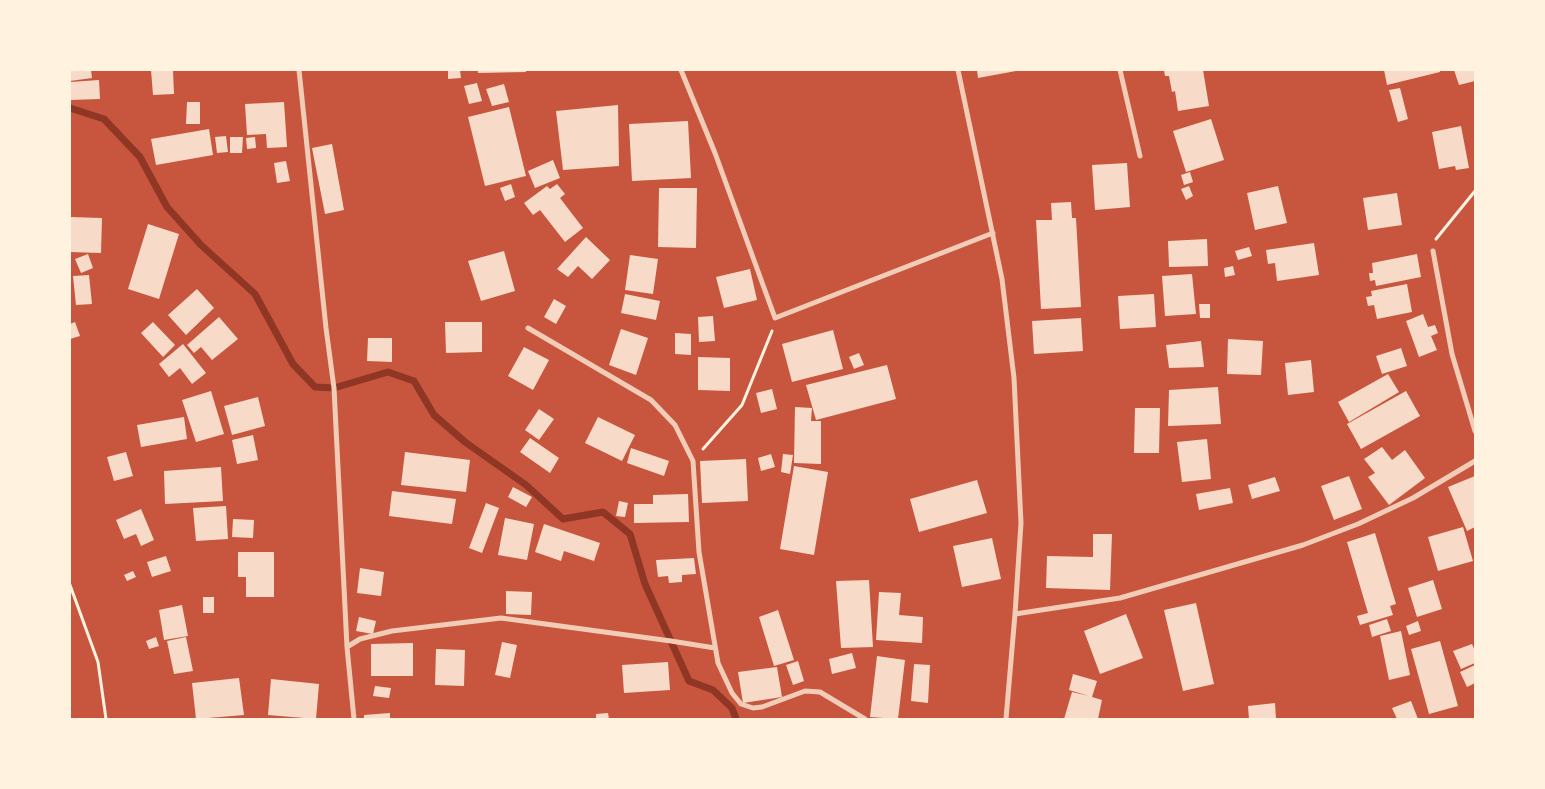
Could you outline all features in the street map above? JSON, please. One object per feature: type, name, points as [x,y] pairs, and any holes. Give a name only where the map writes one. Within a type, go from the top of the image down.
[{"type":"street","points":[[299,70],[324,318],[334,388],[347,647],[354,719]]},
{"type":"street","points":[[681,70],[715,154],[775,318],[993,234]]},
{"type":"street","points":[[958,70],[1002,279],[1014,378],[1021,523],[1006,719]]},
{"type":"street","points":[[1120,70],[1140,156]]},
{"type":"street","points":[[1433,251],[1452,354],[1475,431]]},
{"type":"street","points":[[528,328],[651,400],[675,424],[693,461],[699,552],[718,663],[732,693],[741,704],[753,708],[762,707],[805,691],[820,692],[865,719]]},
{"type":"street","points":[[1015,614],[1120,598],[1304,545],[1358,524],[1414,498],[1475,461]]},
{"type":"street","points":[[347,647],[360,639],[392,631],[501,618],[715,648]]},
{"type":"path","points":[[1433,251],[1436,239],[1475,191]]},
{"type":"path","points":[[693,461],[742,405],[770,339],[775,318]]},
{"type":"path","points":[[70,585],[98,662],[106,719]]},
{"type":"building","points":[[91,70],[92,78],[70,81],[70,71]]},
{"type":"building","points":[[151,70],[173,70],[174,94],[153,95]]},
{"type":"building","points":[[448,70],[460,70],[461,78],[448,79]]},
{"type":"building","points":[[478,70],[526,70],[526,72],[478,73]]},
{"type":"building","points":[[977,70],[1016,70],[1016,71],[978,78]]},
{"type":"building","points":[[1164,70],[1203,70],[1209,106],[1178,111],[1175,91],[1172,92],[1169,76],[1165,76]]},
{"type":"building","points":[[1384,70],[1440,70],[1440,72],[1387,85]]},
{"type":"building","points":[[1454,70],[1475,70],[1475,81],[1459,85]]},
{"type":"building","points":[[99,80],[100,99],[70,100],[70,82]]},
{"type":"building","points":[[477,83],[482,101],[469,104],[464,86]]},
{"type":"building","points":[[504,84],[509,102],[492,106],[486,89]]},
{"type":"building","points":[[1400,88],[1408,119],[1398,122],[1389,90]]},
{"type":"building","points":[[187,102],[200,102],[200,124],[186,124]]},
{"type":"building","points":[[284,102],[287,147],[267,148],[266,134],[247,135],[245,104]]},
{"type":"building","points":[[618,105],[619,166],[563,170],[556,111]]},
{"type":"building","points":[[509,107],[526,176],[485,186],[468,117]]},
{"type":"building","points":[[1211,119],[1224,160],[1186,172],[1173,131]]},
{"type":"building","points":[[688,121],[691,178],[632,181],[629,124]]},
{"type":"building","points":[[1461,126],[1469,168],[1456,170],[1455,166],[1439,169],[1432,132]]},
{"type":"building","points":[[209,129],[213,155],[156,165],[151,139]]},
{"type":"building","points":[[226,136],[228,152],[217,153],[215,137]]},
{"type":"building","points":[[230,137],[243,137],[242,153],[230,153]]},
{"type":"building","points":[[255,137],[256,148],[247,149],[246,138]]},
{"type":"building","points":[[332,144],[344,210],[325,214],[312,148]]},
{"type":"building","points":[[553,160],[560,178],[535,188],[528,171]]},
{"type":"building","points":[[286,161],[290,181],[277,183],[274,163]]},
{"type":"building","points":[[1127,163],[1130,207],[1095,210],[1092,165]]},
{"type":"building","points":[[1190,172],[1193,182],[1184,185],[1181,175]]},
{"type":"building","points":[[511,184],[515,197],[505,201],[500,188]]},
{"type":"building","points":[[557,184],[565,194],[560,198],[583,228],[565,242],[540,210],[533,215],[524,203],[547,186],[550,189]]},
{"type":"building","points":[[1189,186],[1193,196],[1186,200],[1181,189]]},
{"type":"building","points":[[1278,186],[1287,223],[1255,230],[1247,193]]},
{"type":"building","points":[[659,188],[697,188],[696,248],[658,247]]},
{"type":"building","points":[[1397,193],[1402,225],[1368,230],[1363,198]]},
{"type":"building","points":[[1071,202],[1072,218],[1076,218],[1081,307],[1041,309],[1036,220],[1052,220],[1051,203]]},
{"type":"building","points":[[70,217],[102,218],[101,253],[70,252]]},
{"type":"building","points":[[148,224],[179,234],[159,299],[128,289]]},
{"type":"building","points":[[586,237],[610,260],[592,279],[578,266],[568,277],[557,269]]},
{"type":"building","points":[[1207,239],[1208,266],[1169,267],[1168,241]]},
{"type":"building","points":[[1314,243],[1319,275],[1277,281],[1275,263],[1268,264],[1266,250]]},
{"type":"building","points":[[1249,247],[1252,256],[1238,260],[1235,251]]},
{"type":"building","points":[[504,251],[515,291],[481,301],[468,261]]},
{"type":"building","points":[[88,254],[93,268],[81,273],[75,259]]},
{"type":"building","points":[[1417,254],[1421,277],[1376,286],[1375,280],[1370,281],[1369,273],[1373,273],[1372,263]]},
{"type":"building","points":[[630,255],[658,259],[653,294],[625,290]]},
{"type":"building","points":[[1233,266],[1235,275],[1225,277],[1224,268]]},
{"type":"building","points":[[750,269],[757,300],[724,308],[716,277]]},
{"type":"building","points":[[1192,274],[1196,314],[1165,316],[1162,276]]},
{"type":"building","points":[[89,275],[92,304],[76,305],[73,276]]},
{"type":"building","points":[[1407,284],[1412,312],[1377,319],[1374,305],[1368,306],[1366,297],[1372,296],[1371,291]]},
{"type":"building","points":[[197,289],[214,308],[186,335],[168,315]]},
{"type":"building","points":[[625,294],[660,301],[656,320],[621,313]]},
{"type":"building","points":[[1154,294],[1156,327],[1120,329],[1118,296]]},
{"type":"building","points":[[554,299],[566,306],[556,324],[544,317]]},
{"type":"building","points":[[1199,304],[1210,304],[1210,318],[1200,318]]},
{"type":"building","points":[[1423,314],[1428,327],[1435,325],[1438,333],[1431,336],[1437,350],[1419,357],[1406,321]]},
{"type":"building","points":[[713,316],[715,341],[699,342],[698,317]]},
{"type":"building","points":[[219,317],[238,339],[212,360],[201,347],[194,353],[187,345]]},
{"type":"building","points":[[1081,318],[1083,351],[1034,354],[1032,321]]},
{"type":"building","points":[[75,322],[80,336],[70,339],[70,324]]},
{"type":"building","points":[[153,322],[175,345],[163,357],[141,333]]},
{"type":"building","points":[[445,322],[482,322],[482,352],[446,353]]},
{"type":"building","points":[[621,329],[648,338],[636,375],[609,365]]},
{"type":"building","points":[[833,330],[843,369],[792,382],[782,344]]},
{"type":"building","points":[[675,333],[691,334],[691,355],[675,354]]},
{"type":"building","points":[[368,338],[392,338],[392,362],[367,361]]},
{"type":"building","points":[[1228,339],[1263,341],[1261,375],[1227,374]]},
{"type":"building","points":[[1201,341],[1204,367],[1169,368],[1166,345]]},
{"type":"building","points":[[183,344],[206,373],[192,384],[180,368],[169,377],[159,364]]},
{"type":"building","points":[[524,347],[549,360],[533,390],[508,376]]},
{"type":"building","points":[[1401,348],[1407,366],[1382,374],[1376,356]]},
{"type":"building","points":[[859,353],[864,365],[854,369],[849,357]]},
{"type":"building","points":[[698,357],[730,358],[730,391],[698,390]]},
{"type":"building","points":[[1311,360],[1314,392],[1288,395],[1285,363]]},
{"type":"building","points":[[887,365],[896,399],[816,420],[806,385]]},
{"type":"building","points":[[1388,374],[1399,392],[1349,422],[1338,402]]},
{"type":"building","points":[[1218,387],[1221,424],[1168,426],[1169,390]]},
{"type":"building","points":[[772,389],[777,409],[761,413],[756,393]]},
{"type":"building","points":[[211,391],[224,434],[196,442],[182,400]]},
{"type":"building","points":[[1406,391],[1420,416],[1361,449],[1347,424]]},
{"type":"building","points":[[258,397],[265,426],[232,435],[224,406]]},
{"type":"building","points":[[795,407],[812,408],[811,421],[821,421],[821,464],[794,463]]},
{"type":"building","points":[[1135,408],[1160,408],[1159,453],[1134,453]]},
{"type":"building","points":[[539,409],[554,419],[539,440],[525,430]]},
{"type":"building","points":[[184,417],[187,439],[141,447],[137,425]]},
{"type":"building","points":[[598,417],[635,435],[622,461],[585,443]]},
{"type":"building","points":[[253,435],[258,460],[237,464],[232,440]]},
{"type":"building","points":[[530,438],[559,458],[550,473],[520,452]]},
{"type":"building","points":[[1207,439],[1211,479],[1182,482],[1177,442]]},
{"type":"building","points":[[1382,447],[1392,460],[1405,450],[1425,478],[1389,505],[1368,477],[1375,473],[1364,459]]},
{"type":"building","points":[[631,448],[669,461],[664,476],[627,463]]},
{"type":"building","points":[[126,452],[133,476],[114,481],[107,457]]},
{"type":"building","points":[[405,452],[470,460],[466,492],[401,485]]},
{"type":"building","points":[[771,454],[775,467],[761,471],[758,458]]},
{"type":"building","points":[[783,454],[793,455],[790,474],[781,472]]},
{"type":"building","points":[[746,459],[748,501],[702,503],[700,461]]},
{"type":"building","points":[[794,466],[828,472],[814,555],[780,549]]},
{"type":"building","points":[[221,467],[223,501],[165,504],[164,471]]},
{"type":"building","points":[[1349,476],[1362,509],[1334,520],[1321,486]]},
{"type":"building","points":[[1475,476],[1475,527],[1467,531],[1448,487]]},
{"type":"building","points":[[1275,477],[1280,491],[1252,499],[1248,485]]},
{"type":"building","points":[[977,480],[987,513],[919,532],[910,499]]},
{"type":"building","points":[[513,487],[532,497],[526,507],[508,497]]},
{"type":"building","points":[[1230,488],[1233,503],[1199,510],[1196,494]]},
{"type":"building","points":[[392,491],[456,499],[452,524],[389,516]]},
{"type":"building","points":[[688,494],[689,522],[634,523],[634,504],[653,504],[653,495]]},
{"type":"building","points":[[619,501],[628,503],[625,517],[616,516]]},
{"type":"building","points":[[486,503],[499,508],[482,553],[469,548]]},
{"type":"building","points":[[226,506],[228,539],[196,541],[193,508]]},
{"type":"building","points":[[141,509],[154,540],[141,546],[136,534],[124,539],[116,520]]},
{"type":"building","points":[[505,518],[534,524],[527,560],[498,555]]},
{"type":"building","points":[[233,519],[254,520],[253,538],[232,537]]},
{"type":"building","points":[[544,524],[600,543],[594,561],[564,551],[561,561],[535,552]]},
{"type":"building","points":[[1463,527],[1473,561],[1438,571],[1428,537]]},
{"type":"building","points":[[1375,533],[1396,604],[1390,606],[1393,615],[1360,625],[1357,616],[1368,613],[1347,542]]},
{"type":"building","points":[[1093,534],[1112,534],[1110,590],[1046,588],[1047,556],[1093,557]]},
{"type":"building","points":[[992,538],[1001,579],[962,587],[953,546]]},
{"type":"building","points":[[238,552],[274,552],[274,597],[246,597],[246,577],[238,577]]},
{"type":"building","points":[[166,556],[171,571],[152,577],[147,562]]},
{"type":"building","points":[[694,558],[696,574],[682,575],[682,582],[669,583],[668,576],[658,577],[656,560]]},
{"type":"building","points":[[360,568],[384,572],[381,596],[357,593]]},
{"type":"building","points":[[133,571],[136,577],[127,581],[124,575]]},
{"type":"building","points":[[869,580],[873,647],[841,648],[836,581]]},
{"type":"building","points":[[1433,580],[1442,609],[1417,617],[1408,588]]},
{"type":"building","points":[[506,591],[532,592],[531,615],[506,614]]},
{"type":"building","points":[[879,592],[901,593],[899,615],[923,617],[922,643],[876,640]]},
{"type":"building","points":[[203,597],[214,597],[214,613],[203,613]]},
{"type":"building","points":[[1196,603],[1214,684],[1183,691],[1164,610]]},
{"type":"building","points":[[182,605],[188,636],[164,640],[159,610]]},
{"type":"building","points":[[778,610],[794,660],[774,666],[759,617]]},
{"type":"building","points":[[1126,614],[1143,658],[1100,674],[1084,631]]},
{"type":"building","points":[[359,617],[376,621],[373,634],[356,631]]},
{"type":"building","points":[[1387,619],[1391,631],[1372,637],[1369,625]]},
{"type":"building","points":[[1418,621],[1421,631],[1409,635],[1406,626]]},
{"type":"building","points":[[1401,631],[1410,675],[1389,680],[1380,636]]},
{"type":"building","points":[[156,637],[159,646],[149,649],[146,641]]},
{"type":"building","points":[[186,637],[193,671],[174,674],[167,641]]},
{"type":"building","points":[[1440,641],[1458,706],[1429,714],[1411,649]]},
{"type":"building","points":[[502,642],[517,645],[510,678],[495,675]]},
{"type":"building","points":[[413,643],[413,676],[371,676],[371,644]]},
{"type":"building","points":[[1472,644],[1475,651],[1475,663],[1461,669],[1453,651]]},
{"type":"building","points":[[436,649],[465,650],[464,686],[435,685]]},
{"type":"building","points":[[852,653],[856,668],[832,674],[829,659]]},
{"type":"building","points":[[877,656],[905,660],[898,719],[870,717]]},
{"type":"building","points":[[798,661],[804,681],[793,685],[786,665]]},
{"type":"building","points":[[668,662],[670,690],[624,693],[622,665]]},
{"type":"building","points":[[914,664],[930,665],[928,703],[911,701]]},
{"type":"building","points":[[1475,665],[1475,683],[1467,687],[1460,672]]},
{"type":"building","points":[[777,667],[782,697],[743,703],[738,672]]},
{"type":"building","points":[[1073,674],[1097,681],[1092,697],[1102,700],[1098,719],[1064,719],[1072,692],[1089,696],[1069,690]]},
{"type":"building","points":[[239,678],[244,715],[196,719],[192,683]]},
{"type":"building","points":[[271,679],[319,684],[316,719],[268,715]]},
{"type":"building","points":[[375,686],[391,688],[389,698],[373,696]]},
{"type":"building","points":[[1411,701],[1418,719],[1397,719],[1392,708]]},
{"type":"building","points":[[1275,703],[1276,719],[1249,719],[1248,706]]},
{"type":"building","points":[[390,713],[390,719],[364,719],[364,715]]},
{"type":"building","points":[[608,713],[609,719],[596,719],[596,714]]},
{"type":"waterway","points":[[70,108],[104,119],[140,157],[167,207],[201,245],[255,294],[293,364],[315,387],[334,388],[388,372],[414,381],[434,415],[465,442],[526,485],[563,519],[603,512],[630,534],[645,584],[689,681],[713,690],[732,708],[736,719]]}]
